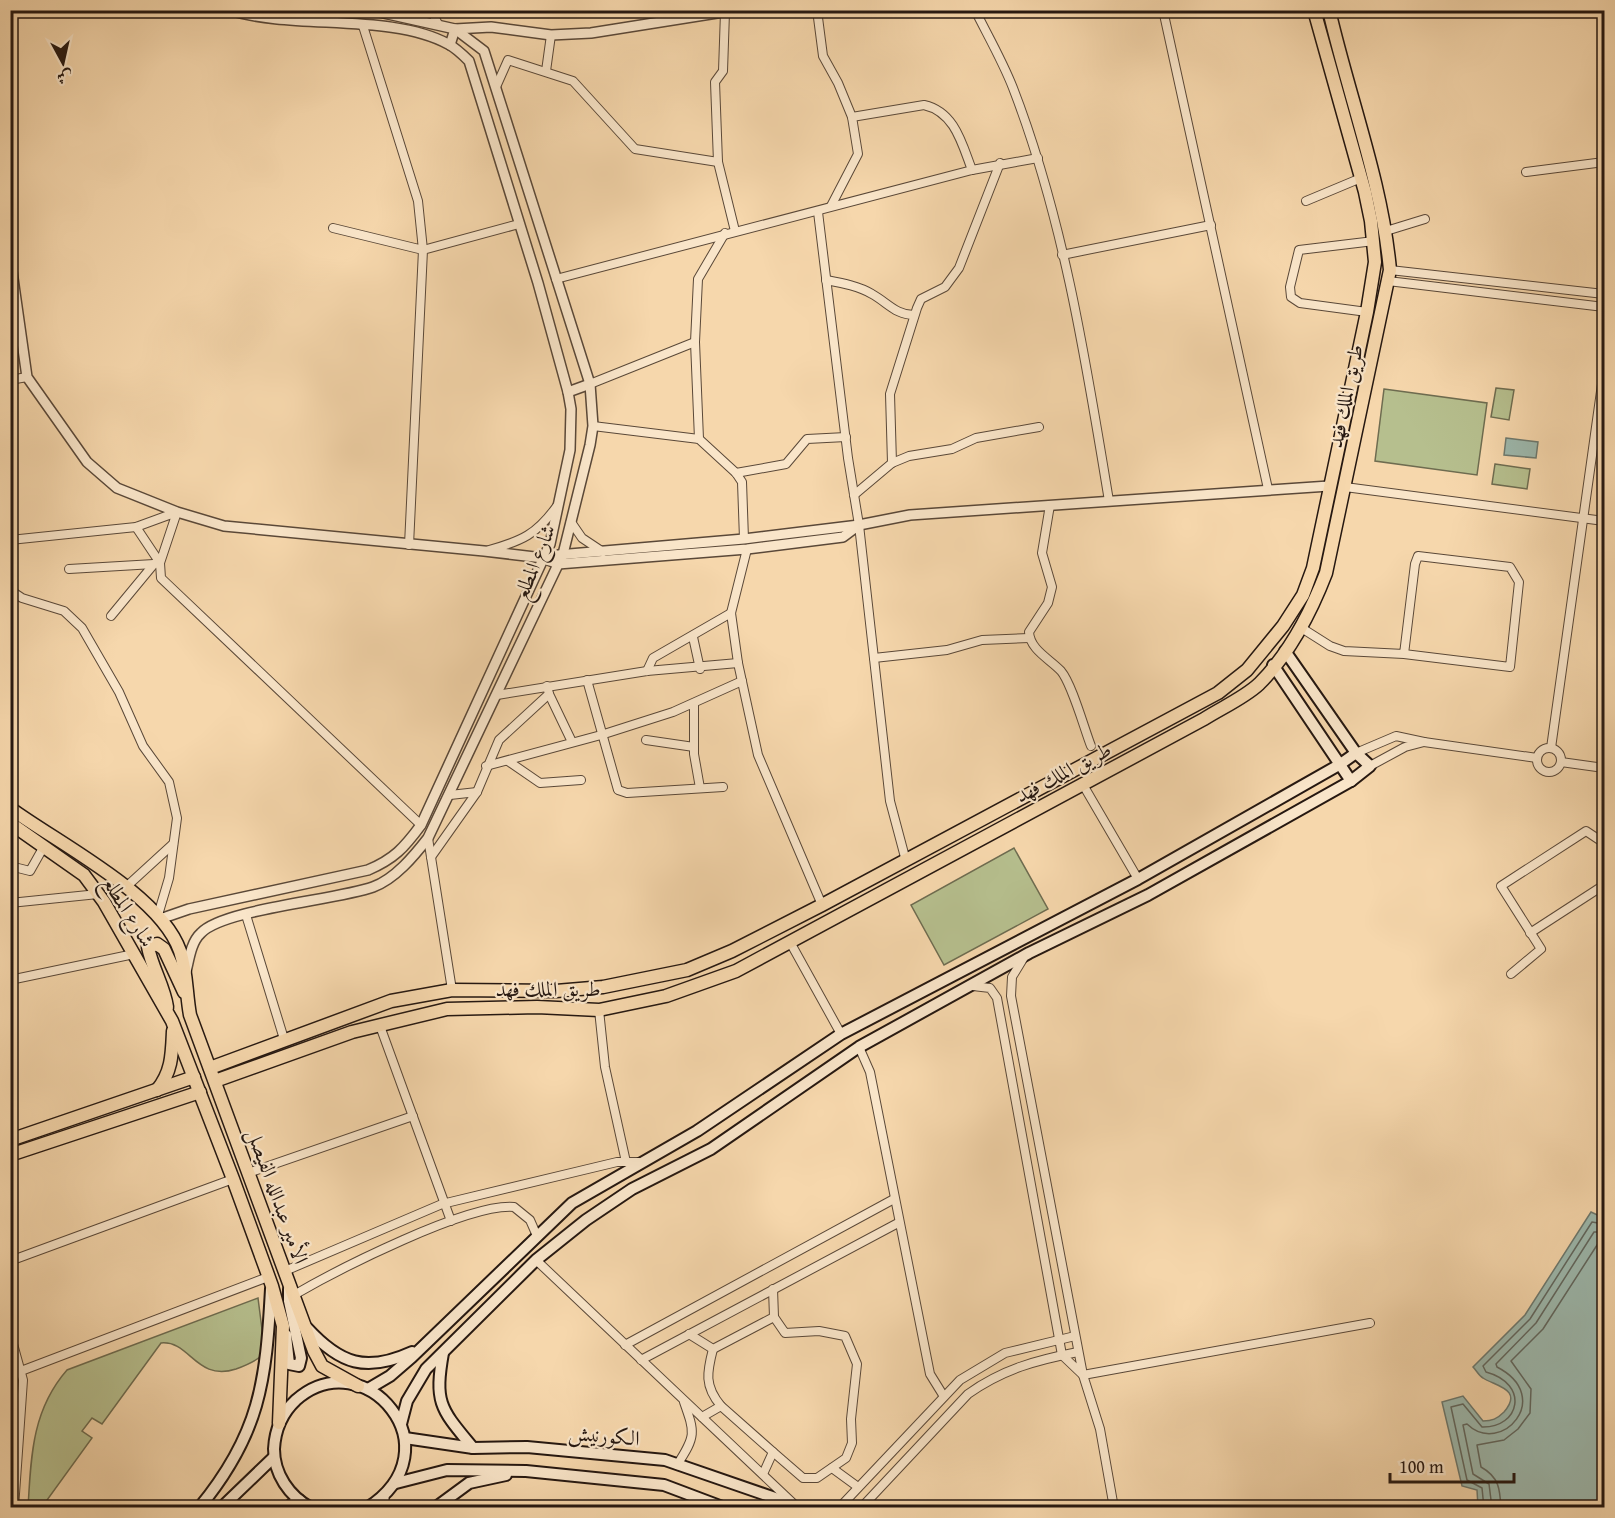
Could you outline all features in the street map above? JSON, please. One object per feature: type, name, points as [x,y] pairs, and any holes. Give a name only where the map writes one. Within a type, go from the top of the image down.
[{"type":"main road","name":"طريق الملك فهد","points":[[210,1068],[391,1001],[452,990],[556,991],[603,987],[687,970],[732,951],[968,828],[1218,693],[1247,670],[1283,626],[1303,595],[1313,568],[1367,312],[1375,262],[1374,241],[1361,178],[1314,10]]},
{"type":"main road","name":"طريق الملك فهد","points":[[215,1081],[352,1032],[447,1009],[537,1007],[598,1010],[666,996],[726,975],[1204,719],[1258,685],[1300,627],[1315,601],[1326,573],[1389,275],[1386,231],[1329,10]]},
{"type":"main road","points":[[401,1424],[407,1401],[426,1369],[536,1260],[586,1220],[632,1189],[711,1149],[859,1047],[1029,953],[1148,895],[1351,781],[1371,766],[1356,753],[1284,651]]},
{"type":"main road","points":[[1273,665],[1351,781]]},
{"type":"main road","points":[[363,1388],[390,1376],[572,1203],[639,1162],[698,1131],[841,1034],[1138,879],[1339,765],[1356,753]]},
{"type":"main road","name":"شارع المطلع","points":[[10,808],[126,887],[159,917],[179,950],[186,974],[187,999]]},
{"type":"main road","name":"شارع المطلع","points":[[10,823],[84,875],[98,894],[170,1018]]},
{"type":"main road","points":[[968,828],[976,842]]},
{"type":"main road","points":[[157,1090],[167,1078],[170,1068],[170,1018],[165,992],[149,954],[151,945],[157,944],[164,949],[187,999]]},
{"type":"main road","name":"الأمير عبدالله الفيصل","points":[[187,999],[248,1173],[305,1327],[322,1366],[363,1388]]},
{"type":"main road","name":"الأمير عبدالله الفيصل","points":[[170,1018],[233,1179],[270,1281],[283,1326],[279,1423]]},
{"type":"main road","points":[[238,1057],[237,1067],[244,1070]]},
{"type":"main road","points":[[10,1140],[194,1077]]},
{"type":"main road","points":[[178,1082],[183,1089],[180,1096]]},
{"type":"main road","points":[[10,1155],[180,1096],[200,1092]]},
{"type":"main road","points":[[199,1508],[238,1455],[260,1400],[267,1362],[270,1281]]},
{"type":"main road","points":[[283,1326],[288,1342],[289,1364],[299,1366],[301,1358],[289,1301],[292,1290]]},
{"type":"main road","points":[[305,1327],[323,1346],[339,1357],[360,1363],[377,1365],[420,1348]]},
{"type":"main road","points":[[443,1353],[437,1385],[443,1412],[473,1448]]},
{"type":"main road","points":[[311,1508],[299,1500],[283,1481],[274,1457],[274,1439],[279,1423],[289,1406],[303,1394],[320,1386],[339,1383],[363,1388],[382,1398],[401,1424],[405,1438],[402,1469],[396,1483],[384,1502],[367,1508]]},
{"type":"main road","name":"الكورنيش","points":[[405,1438],[473,1448],[527,1447],[665,1460],[778,1499],[792,1508]]},
{"type":"main road","points":[[221,1508],[274,1457]]},
{"type":"main road","name":"الكورنيش","points":[[396,1483],[447,1470],[526,1472],[664,1485],[725,1508]]},
{"type":"main road","points":[[435,1508],[470,1483],[526,1472]]},
{"type":"main road","points":[[286,1508],[299,1500]]},
{"type":"street","points":[[229,10],[287,20],[363,26],[434,38],[450,45],[455,29],[490,27],[551,35],[591,33],[730,11],[723,71],[715,82],[718,162],[735,231]]},
{"type":"street","name":"شارع المطلع","points":[[186,974],[196,939],[202,931],[246,915],[375,886],[408,862],[428,838],[563,554],[593,426],[590,384],[483,51],[455,29],[370,10]]},
{"type":"street","points":[[431,10],[438,24],[434,38]]},
{"type":"street","points":[[817,10],[823,56],[838,83],[852,117],[858,154],[831,206]]},
{"type":"street","points":[[975,10],[1012,86],[1038,158],[1062,255],[1090,386],[1109,501]]},
{"type":"street","points":[[1163,10],[1268,489]]},
{"type":"street","points":[[363,26],[418,201],[423,250],[410,545]]},
{"type":"street","points":[[546,71],[551,35]]},
{"type":"street","name":"شارع المطلع","points":[[159,917],[368,870],[390,860],[408,843],[421,825],[550,544],[562,500],[570,450],[571,409],[568,392],[470,61],[450,45]]},
{"type":"street","points":[[496,87],[508,60],[546,71],[573,81],[635,149],[718,162]]},
{"type":"street","points":[[852,117],[924,105],[933,107],[955,126],[972,170]]},
{"type":"street","points":[[556,279],[972,170],[1038,158]]},
{"type":"street","points":[[1526,172],[1605,162]]},
{"type":"street","points":[[892,463],[890,394],[915,315],[921,299],[945,287],[959,268],[1000,164]]},
{"type":"street","points":[[1306,201],[1361,178]]},
{"type":"street","points":[[818,212],[859,525],[890,801],[906,861]]},
{"type":"street","points":[[1386,231],[1425,219]]},
{"type":"street","points":[[333,228],[423,250],[519,224]]},
{"type":"street","points":[[1062,255],[1211,225]]},
{"type":"street","points":[[699,439],[695,342],[698,279],[725,233]]},
{"type":"street","points":[[1367,312],[1300,303],[1291,297],[1290,287],[1299,249],[1374,241]]},
{"type":"street","points":[[10,257],[27,377],[87,462],[117,488],[177,512],[224,526],[484,551],[543,558],[558,564],[746,544],[910,515],[1329,486]]},
{"type":"street","points":[[1389,275],[1605,294]]},
{"type":"street","points":[[1389,275],[1605,307]]},
{"type":"street","points":[[826,280],[848,284],[872,293],[903,315],[915,315]]},
{"type":"street","points":[[568,392],[695,342]]},
{"type":"street","points":[[1551,748],[1605,370]]},
{"type":"street","points":[[10,380],[27,377]]},
{"type":"street","points":[[593,426],[699,439],[736,473],[742,482],[746,544],[731,613],[738,663],[758,755],[822,905]]},
{"type":"street","points":[[854,495],[892,463],[909,456],[952,449],[976,438],[1039,427]]},
{"type":"street","points":[[736,473],[786,464],[807,439],[846,436]]},
{"type":"street","points":[[1345,487],[1605,521]]},
{"type":"street","points":[[484,551],[526,538],[543,525],[562,500]]},
{"type":"street","points":[[1050,505],[1042,553],[1052,587],[1048,603],[1029,632],[1029,638],[1032,645],[1062,672],[1091,746]]},
{"type":"street","points":[[10,540],[136,527],[177,512]]},
{"type":"street","points":[[111,616],[157,564],[177,512]]},
{"type":"street","points":[[571,522],[582,538],[603,552]]},
{"type":"street","points":[[136,527],[157,564],[161,578],[421,825]]},
{"type":"street","points":[[543,558],[563,554],[746,544]]},
{"type":"street","points":[[1300,627],[1330,646],[1344,651],[1404,654],[1510,667],[1519,582],[1514,571],[1510,567],[1418,556],[1415,564],[1404,654]]},
{"type":"street","points":[[69,569],[157,564]]},
{"type":"street","points":[[10,590],[22,598],[64,611],[82,627],[119,692],[143,746],[169,782],[177,818],[169,878],[159,917]]},
{"type":"street","points":[[647,671],[653,658],[731,613]]},
{"type":"street","points":[[693,637],[700,669]]},
{"type":"street","points":[[874,658],[947,650],[982,640],[1029,638]]},
{"type":"street","points":[[497,695],[548,690],[587,680],[647,671],[700,669],[738,663]]},
{"type":"street","points":[[587,680],[618,790],[622,793],[723,787]]},
{"type":"street","points":[[486,766],[602,735],[694,704],[742,681]]},
{"type":"street","points":[[548,690],[572,742]]},
{"type":"street","points":[[430,856],[477,792],[486,766],[499,740],[548,690]]},
{"type":"street","points":[[694,704],[694,747],[700,788]]},
{"type":"street","points":[[1356,753],[1396,736],[1537,758]]},
{"type":"street","points":[[646,740],[694,747]]},
{"type":"street","points":[[1371,766],[1405,747],[1424,742]]},
{"type":"street","points":[[1551,748],[1540,752],[1537,758],[1538,765],[1547,772],[1557,769],[1561,762]]},
{"type":"street","points":[[1551,748],[1557,752],[1561,762]]},
{"type":"street","points":[[508,761],[540,783],[581,780]]},
{"type":"street","points":[[1561,762],[1605,768]]},
{"type":"street","points":[[1082,783],[1138,879]]},
{"type":"street","points":[[450,795],[477,792]]},
{"type":"street","points":[[1511,975],[1541,949],[1501,886],[1586,831],[1605,843]]},
{"type":"street","points":[[428,838],[452,990]]},
{"type":"street","points":[[126,887],[172,844]]},
{"type":"street","points":[[10,866],[30,871],[43,848]]},
{"type":"street","points":[[1530,933],[1605,885]]},
{"type":"street","points":[[10,903],[98,894]]},
{"type":"street","points":[[246,915],[284,1039]]},
{"type":"street","points":[[790,942],[841,1034]]},
{"type":"street","points":[[1029,953],[1011,977],[1011,996],[1078,1352],[1100,1429],[1114,1508]]},
{"type":"street","points":[[10,980],[134,954]]},
{"type":"street","points":[[965,988],[984,986],[990,988],[998,998],[1062,1355],[1083,1375]]},
{"type":"street","points":[[598,1010],[605,1066],[626,1162]]},
{"type":"street","points":[[380,1026],[442,1204],[451,1221]]},
{"type":"street","points":[[859,1047],[870,1072],[898,1223],[930,1374],[943,1395]]},
{"type":"street","points":[[248,1173],[413,1116]]},
{"type":"street","points":[[285,1271],[442,1204],[616,1162],[639,1162]]},
{"type":"street","points":[[10,1261],[233,1179]]},
{"type":"street","points":[[625,1345],[894,1199]]},
{"type":"street","points":[[292,1290],[451,1221],[490,1208],[514,1207],[530,1220],[537,1236]]},
{"type":"street","points":[[641,1360],[898,1223]]},
{"type":"street","points":[[536,1260],[798,1508]]},
{"type":"street","points":[[21,1371],[270,1281]]},
{"type":"street","points":[[773,1289],[774,1317],[785,1333],[834,1333],[845,1336],[857,1364],[851,1419],[852,1443],[846,1458],[817,1478],[803,1478],[721,1406],[707,1383],[707,1370],[713,1349],[774,1317]]},
{"type":"street","points":[[1083,1375],[1370,1323]]},
{"type":"street","points":[[10,1333],[23,1380],[13,1490],[14,1508]]},
{"type":"street","points":[[689,1334],[713,1349]]},
{"type":"street","points":[[839,1508],[943,1395],[979,1366],[1005,1353],[1075,1336]]},
{"type":"street","points":[[861,1508],[968,1394],[988,1379],[1011,1368],[1078,1352]]},
{"type":"street","points":[[677,1465],[687,1450],[694,1431],[684,1400]]},
{"type":"street","points":[[702,1417],[721,1406]]},
{"type":"street","points":[[763,1474],[773,1452]]},
{"type":"street","points":[[832,1467],[858,1487]]},
{"type":"green space","points":[[1496,388],[1514,390],[1509,420],[1491,417]]},
{"type":"green space","points":[[1384,389],[1487,403],[1477,475],[1375,461]]},
{"type":"green space","points":[[1495,464],[1530,469],[1527,489],[1492,484]]},
{"type":"green space","points":[[1014,848],[1048,909],[944,965],[911,905]]},
{"type":"green space","points":[[258,1298],[265,1353],[236,1369],[211,1370],[202,1366],[179,1348],[161,1343],[102,1424],[92,1418],[82,1431],[92,1438],[42,1507],[28,1508],[32,1452],[40,1418],[55,1385],[67,1370]]},
{"type":"water","points":[[1506,438],[1538,442],[1536,458],[1504,455]]},
{"type":"water","points":[[1591,1212],[1604,1218],[1604,1507],[1478,1507],[1477,1490],[1462,1486],[1442,1402],[1463,1396],[1483,1421],[1494,1419],[1504,1412],[1511,1398],[1509,1393],[1506,1389],[1482,1377],[1473,1367],[1525,1315]]}]
